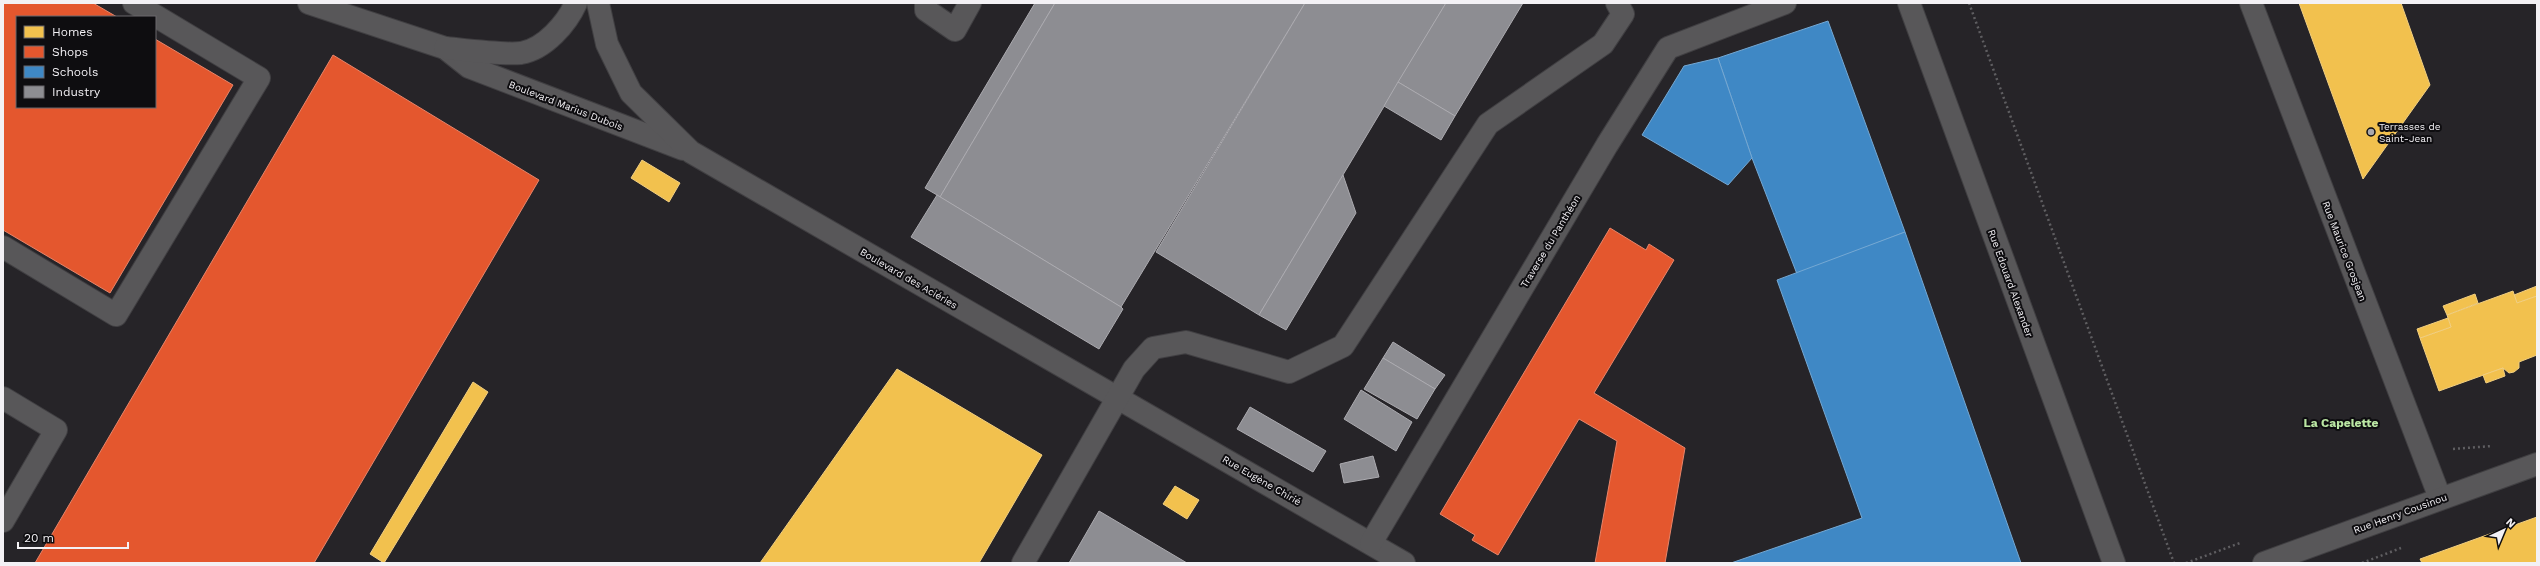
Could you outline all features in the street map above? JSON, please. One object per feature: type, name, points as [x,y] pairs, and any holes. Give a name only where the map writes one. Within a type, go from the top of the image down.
[{"type":"street","points":[[134,3],[156,16]]},
{"type":"street","name":"Boulevard Marius Dubois","points":[[309,3],[445,48],[522,53],[548,40],[568,20],[576,3]]},
{"type":"street","name":"Boulevard des Aciéries","points":[[598,3],[607,44],[631,93],[691,152],[1119,398]]},
{"type":"street","points":[[926,3],[926,10],[955,30],[970,3]]},
{"type":"street","points":[[1023,563],[1119,398],[1134,368],[1153,348],[1186,342],[1289,372],[1343,346],[1488,124],[1603,44],[1623,14],[1617,3]]},
{"type":"street","name":"Traverse du Panthéon","points":[[1370,543],[1607,145],[1668,48],[1785,3]]},
{"type":"street","name":"Rue Edouard Alexander","points":[[1909,3],[2114,563]]},
{"type":"street","name":"Rue Maurice Grosjean","points":[[2250,3],[2440,498]]},
{"type":"street","points":[[3,247],[116,316],[259,78],[156,16]]},
{"type":"street","name":"Boulevard Marius Dubois","points":[[445,48],[470,66],[691,152]]},
{"type":"street","points":[[3,398],[56,430],[3,521]]},
{"type":"street","name":"Rue Eugène Chirié","points":[[1119,398],[1404,563]]},
{"type":"street","name":"Rue Henry Cousinou","points":[[2264,563],[2537,464]]},
{"type":"path","points":[[1969,3],[2174,563]]},
{"type":"path","points":[[2448,450],[2498,445]]},
{"type":"building: Homes","name":"Terrasses de Saint-Jean","points":[[2299,3],[2401,3],[2430,85],[2363,179]]},
{"type":"building: Homes","points":[[642,160],[680,183],[669,202],[631,178]]},
{"type":"building: Homes","points":[[2537,286],[2537,296],[2517,303],[2514,295]]},
{"type":"building: Homes","points":[[2513,291],[2517,303],[2537,296],[2537,355],[2519,362],[2519,368],[2514,372],[2509,373],[2503,368],[2439,391],[2420,338],[2451,327],[2447,315]]},
{"type":"building: Homes","points":[[2475,294],[2478,303],[2447,315],[2443,306]]},
{"type":"building: Homes","points":[[2448,318],[2451,327],[2420,338],[2417,329]]},
{"type":"building: Homes","points":[[2503,368],[2505,376],[2486,383],[2483,375]]},
{"type":"building: Homes","points":[[897,369],[1042,455],[979,563],[760,563]]},
{"type":"building: Homes","points":[[473,382],[488,392],[384,563],[370,554]]},
{"type":"building: Homes","points":[[1175,486],[1199,500],[1187,519],[1163,504]]},
{"type":"building: Homes","points":[[2537,517],[2537,563],[2422,563],[2420,559]]},
{"type":"building: Shops","points":[[3,3],[93,3],[115,16],[16,16],[16,108],[156,108],[156,40],[233,85],[110,293],[3,230]]},
{"type":"building: Shops","points":[[333,55],[539,180],[314,563],[35,563]]},
{"type":"building: Shops","points":[[1610,228],[1646,250],[1649,244],[1674,260],[1594,393],[1685,448],[1665,563],[1595,563],[1617,441],[1579,419],[1498,555],[1472,540],[1475,535],[1440,514]]},
{"type":"building: Schools","points":[[1828,21],[1905,232],[1797,274],[1752,158],[1718,58]]},
{"type":"building: Schools","points":[[1718,58],[1752,158],[1728,185],[1642,135],[1684,66]]},
{"type":"building: Schools","points":[[1905,232],[2021,563],[1731,563],[1862,518],[1777,280]]},
{"type":"building: Industry","points":[[1035,3],[1055,3],[940,197],[925,188]]},
{"type":"building: Industry","points":[[1055,3],[1305,3],[1121,307],[940,197]]},
{"type":"building: Industry","points":[[1305,3],[1446,3],[1259,315],[1156,252]]},
{"type":"building: Industry","points":[[1446,3],[1523,3],[1455,116],[1398,82]]},
{"type":"building: Industry","points":[[1398,82],[1455,116],[1441,140],[1384,106]]},
{"type":"building: Industry","points":[[1343,175],[1356,213],[1286,330],[1259,315]]},
{"type":"building: Industry","points":[[937,195],[1121,307],[1123,309],[1099,349],[911,237]]},
{"type":"building: Industry","points":[[1393,342],[1445,375],[1435,389],[1383,358]]},
{"type":"building: Industry","points":[[1383,358],[1435,389],[1417,419],[1364,389]]},
{"type":"building: Industry","points":[[1361,390],[1412,422],[1396,451],[1344,419]]},
{"type":"building: Industry","points":[[1250,407],[1326,451],[1313,472],[1237,429]]},
{"type":"building: Industry","points":[[1373,456],[1379,477],[1344,483],[1340,464]]},
{"type":"building: Industry","points":[[1099,511],[1187,563],[1069,563]]},
{"type":"place","name":"Terrasses de Saint-Jean","points":[[2371,132]]},
{"type":"district","name":"La Capelette","points":[[2341,423]]}]
